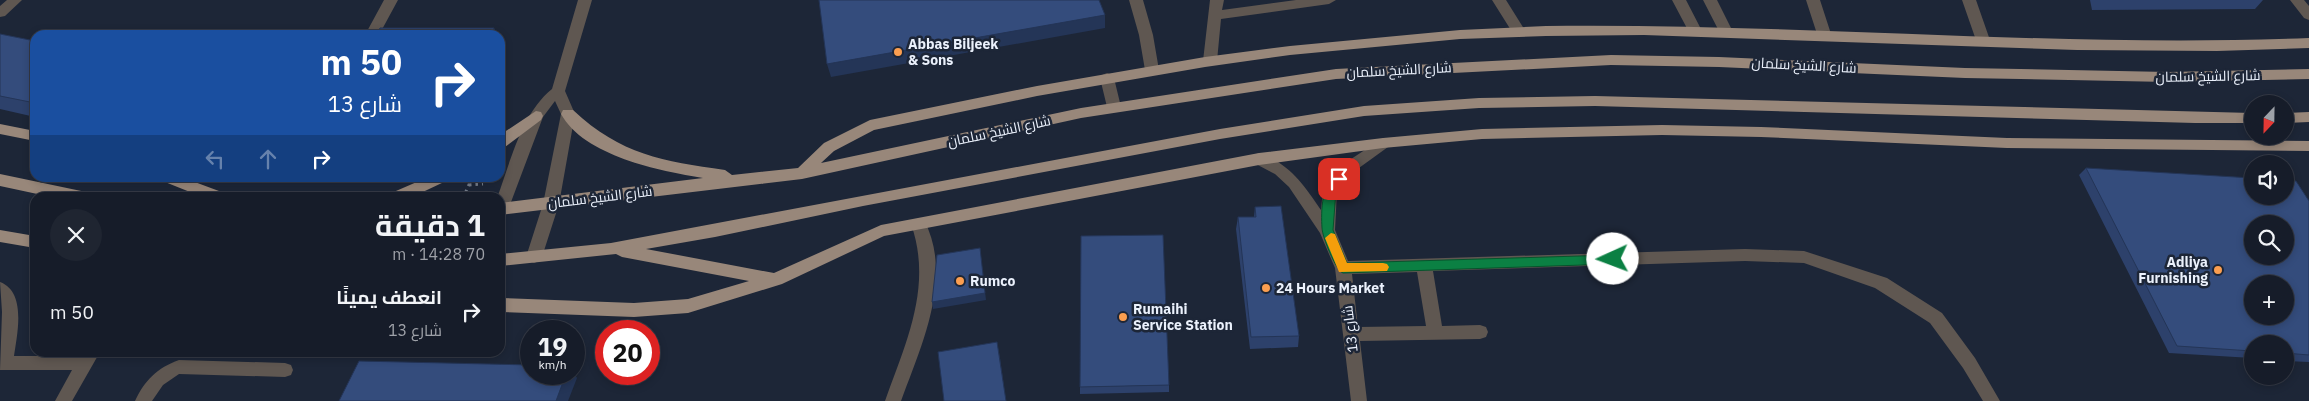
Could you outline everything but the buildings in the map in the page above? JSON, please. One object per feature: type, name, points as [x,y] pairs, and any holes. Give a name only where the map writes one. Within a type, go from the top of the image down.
[{"type":"main road","points":[[802,173],[830,147],[870,125],[1152,70],[1376,40],[1520,32],[1695,31],[1984,43],[2170,46],[2309,43]]},
{"type":"main road","name":"شارع الشيخ سلمان","points":[[505,208],[802,173],[1114,107],[1336,74],[1582,61],[1719,62],[1965,73],[2168,77],[2309,74]]},
{"type":"main road","points":[[505,260],[611,249],[715,231],[863,200],[1220,134],[1364,111],[1479,103],[1595,101],[2244,118]]},
{"type":"main road","points":[[568,114],[596,140],[614,150],[642,161],[741,179]]},
{"type":"main road","points":[[505,138],[536,116]]},
{"type":"main road","points":[[2294,118],[2309,118]]},
{"type":"main road","points":[[0,129],[30,135]]},
{"type":"main road","points":[[505,305],[634,310],[688,306],[776,279],[830,256],[881,231],[1259,158],[1383,143],[1482,134],[1662,130],[1761,132],[2007,143],[2309,146]]},
{"type":"main road","points":[[0,180],[57,192]]},
{"type":"main road","points":[[180,182],[206,192]]},
{"type":"main road","points":[[408,192],[430,182]]},
{"type":"main road","points":[[0,236],[30,241]]},
{"type":"main road","points":[[611,249],[776,279]]},
{"type":"street","points":[[0,13],[15,0]]},
{"type":"street","points":[[375,30],[391,0]]},
{"type":"street","points":[[505,196],[536,116],[545,102],[558,91],[585,0]]},
{"type":"street","points":[[1136,0],[1146,35],[1152,70]]},
{"type":"street","points":[[1210,61],[1217,0]]},
{"type":"street","points":[[1216,15],[1329,0]]},
{"type":"street","points":[[1499,0],[1520,32]]},
{"type":"street","points":[[1679,0],[1695,31]]},
{"type":"street","points":[[1710,0],[1726,32]]},
{"type":"street","points":[[1813,0],[1825,37]]},
{"type":"street","points":[[1969,0],[1984,43]]},
{"type":"street","points":[[2297,0],[2309,15]]},
{"type":"street","points":[[1107,78],[1114,107]]},
{"type":"street","points":[[534,257],[550,204],[568,114],[558,91]]},
{"type":"street","points":[[1327,230],[1330,189],[1347,169],[1383,143]]},
{"type":"street","points":[[1259,158],[1280,170],[1294,183],[1327,230]]},
{"type":"street","points":[[894,401],[922,310],[928,279],[927,251],[919,224]]},
{"type":"street","name":"شارع 13","points":[[1327,230],[1343,268],[1358,401]]},
{"type":"street","points":[[1343,268],[1745,255],[1804,257],[1881,284],[1936,318],[1969,363],[1992,401]]},
{"type":"street","points":[[1424,266],[1435,332]]},
{"type":"street","points":[[0,289],[9,301],[11,312],[3,363],[88,358]]},
{"type":"street","points":[[1350,334],[1480,332]]},
{"type":"street","points":[[62,401],[88,358]]},
{"type":"street","points":[[143,401],[154,382],[170,370],[178,367],[285,370]]},
{"type":"slow traffic","points":[[1331,238],[1343,268],[1383,267]]},
{"type":"place","name":"Abbas Biljeek & Sons","points":[[898,52]]},
{"type":"place","name":"Adliya Furnishing","points":[[2218,270]]},
{"type":"place","name":"Rumco","points":[[960,281]]},
{"type":"place","name":"24 Hours Market","points":[[1266,288]]},
{"type":"place","name":"Rumaihi Service Station","points":[[1123,317]]},
{"type":"route","points":[[1339,179],[1330,189],[1327,230],[1343,268],[1613,259]]}]
